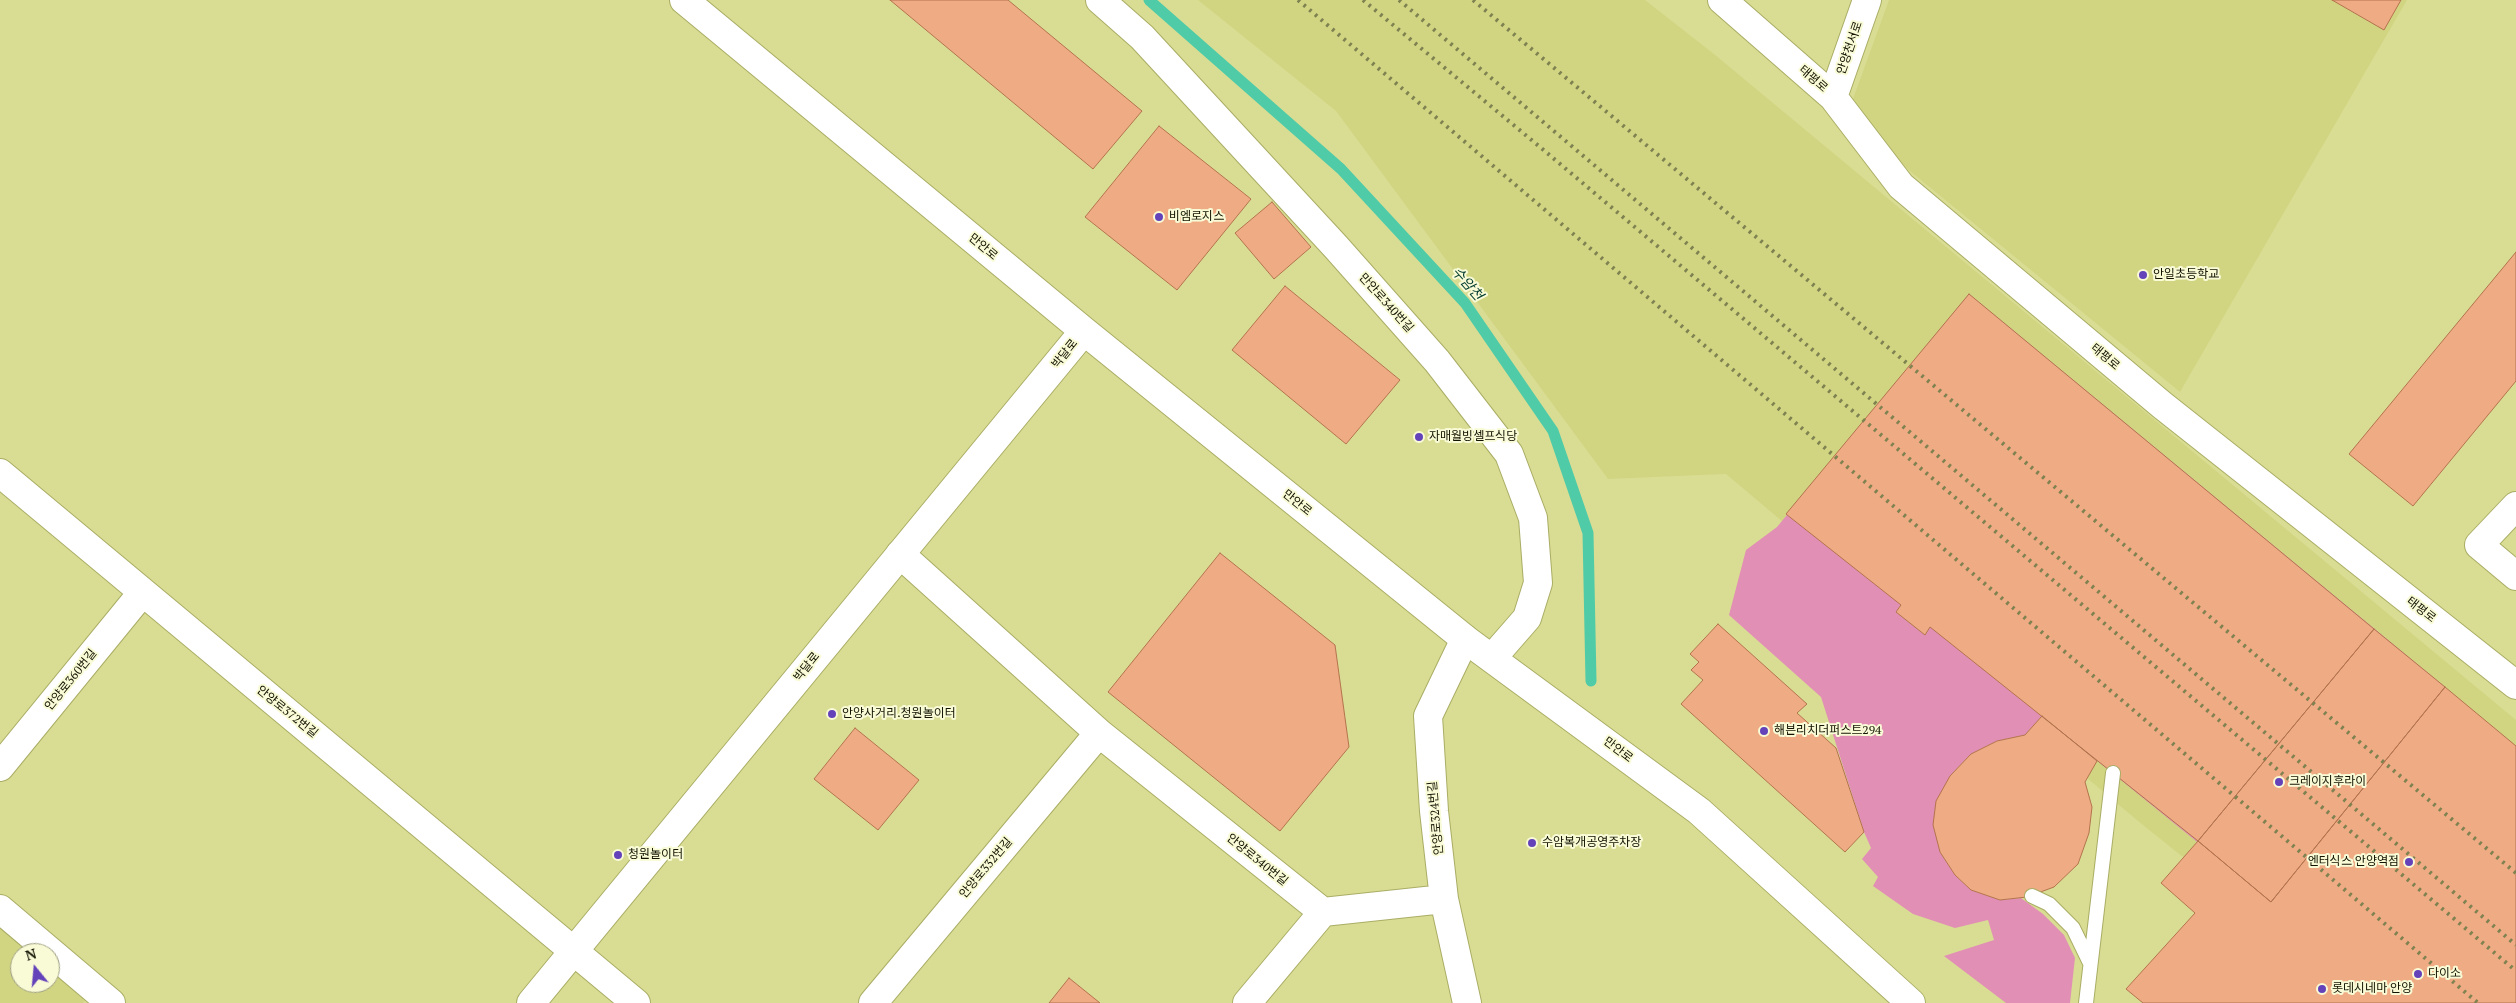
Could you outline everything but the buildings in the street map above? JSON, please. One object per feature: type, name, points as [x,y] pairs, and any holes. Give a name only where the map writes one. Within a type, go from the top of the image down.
[{"type":"street","name":"만안로","points":[[684,0],[1084,331],[1465,639],[1493,657],[1699,811],[1911,1003]]},
{"type":"street","name":"만안로340번길","points":[[1100,0],[1142,37],[1348,261],[1437,361],[1509,454],[1533,518],[1538,583],[1527,618],[1493,657]]},
{"type":"street","name":"태평로","points":[[1722,0],[1833,97],[1901,186],[2162,405],[2516,685]]},
{"type":"street","name":"안양천서로","points":[[1833,97],[1867,0]]},
{"type":"street","name":"박달로","points":[[531,1003],[1084,331]]},
{"type":"street","name":"안양로372번길","points":[[0,473],[142,593],[336,751],[574,952]]},
{"type":"street","points":[[2516,506],[2480,545],[2516,576]]},
{"type":"street","name":"안양로340번길","points":[[900,554],[1099,733],[1323,912]]},
{"type":"street","name":"안양로360번길","points":[[0,768],[142,593]]},
{"type":"street","name":"안양로324번길","points":[[1465,639],[1428,716],[1434,811],[1444,899],[1467,1003]]},
{"type":"street","name":"안양로332번길","points":[[873,1003],[1099,733]]},
{"type":"street","points":[[1246,1003],[1323,912],[1444,899]]},
{"type":"street","points":[[0,910],[110,1003]]},
{"type":"street","points":[[574,952],[636,1003]]},
{"type":"lane","points":[[2086,1003],[2113,773]]},
{"type":"lane","points":[[2032,896],[2049,904],[2073,928],[2091,963]]},
{"type":"shaded area","points":[[1198,0],[1645,0],[1714,54],[2516,720],[2516,1003],[2365,1003],[2138,821],[1726,474],[1608,479],[1336,111]]},
{"type":"shaded area","name":"안일초등학교","points":[[1889,0],[2407,0],[2180,392],[1894,158],[1850,107]]},
{"type":"shaded area","points":[[1969,294],[2445,687],[2271,902],[2042,716],[2025,735],[1997,741],[1971,754],[1950,776],[1940,852],[1955,875],[1971,890],[2000,900],[2021,898],[2043,914],[2064,935],[2075,958],[2070,1003],[2006,1003],[1944,956],[1994,940],[1988,920],[1955,928],[1913,914],[1873,886],[1878,877],[1862,859],[1871,848],[1864,832],[1821,697],[1729,615],[1746,550],[1777,527]],"holes":[[[1901,605],[1930,627],[1925,635],[1896,612]]]},
{"type":"shaded area","points":[[0,909],[40,943],[10,943],[10,993],[60,993],[60,960],[96,991],[83,1003],[0,1003]]},
{"type":"waterway","name":"수암천","points":[[1149,0],[1341,169],[1465,303],[1553,431],[1588,533],[1591,681]]},
{"type":"railway","points":[[1298,0],[2478,1003]]},
{"type":"railway","points":[[1363,0],[1540,147],[2516,971]]},
{"type":"railway","points":[[1399,0],[2516,945]]},
{"type":"railway","points":[[1473,0],[2516,873]]},
{"type":"place","name":"비엠로지스","points":[[1159,217]]},
{"type":"place","name":"안일초등학교","points":[[2143,275]]},
{"type":"place","name":"자매월빙셀프식당","points":[[1419,437]]},
{"type":"place","name":"안양사거리.청원놀이터","points":[[832,714]]},
{"type":"place","name":"해븐리치더퍼스트294","points":[[1764,731]]},
{"type":"place","name":"크레이지후라이","points":[[2279,782]]},
{"type":"place","name":"수암복개공영주차장","points":[[1532,843]]},
{"type":"place","name":"청원놀이터","points":[[618,855]]},
{"type":"place","name":"엔터식스 안양역점","points":[[2409,862]]},
{"type":"place","name":"다이소","points":[[2418,974]]},
{"type":"place","name":"롯데시네마 안양","points":[[2322,989]]}]
